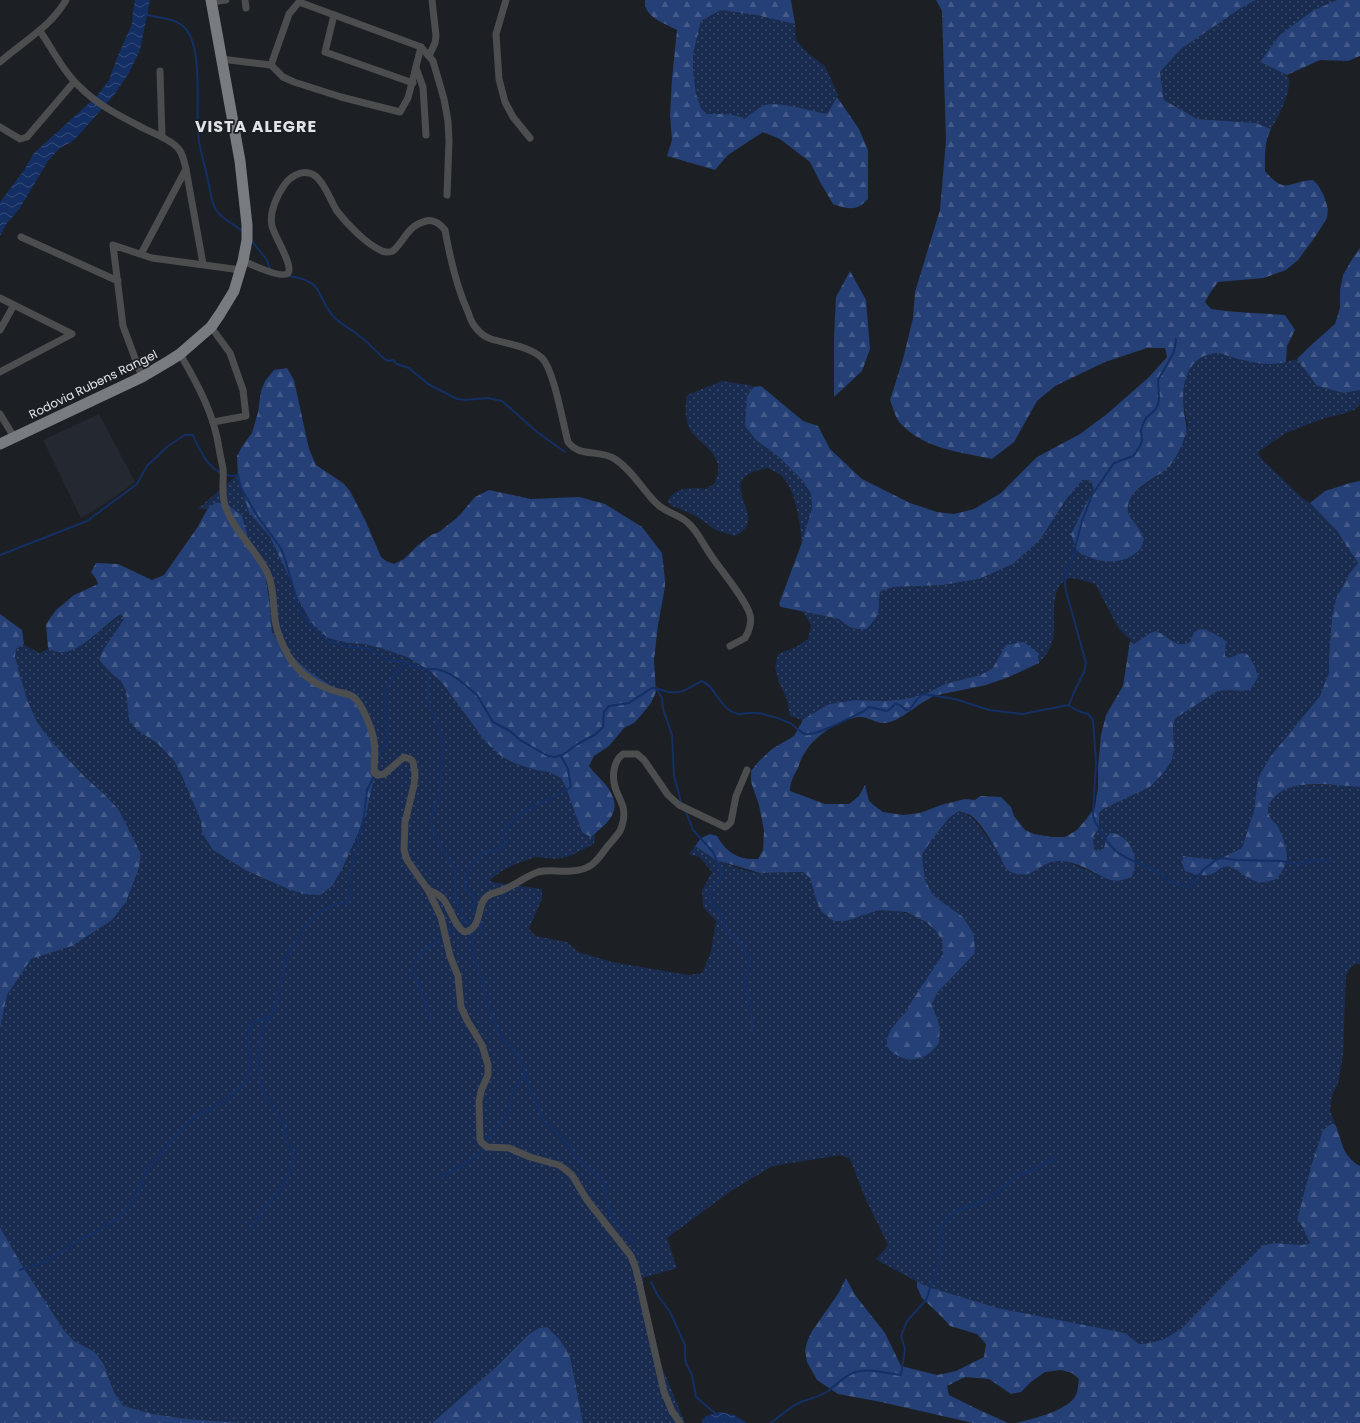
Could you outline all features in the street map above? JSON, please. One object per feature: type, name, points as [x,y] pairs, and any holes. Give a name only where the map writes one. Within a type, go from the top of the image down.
[{"type":"main road","name":"Rodovia Rubens Rangel","points":[[0,444],[142,376],[180,354],[211,327],[234,291],[242,265],[247,240],[247,225],[240,161],[211,1]]},
{"type":"street","points":[[211,1],[226,0]]},
{"type":"street","points":[[245,0],[246,8]]},
{"type":"street","points":[[429,56],[435,43],[436,36],[432,0]]},
{"type":"street","points":[[506,0],[496,34],[499,79],[505,102],[513,117],[530,138]]},
{"type":"street","points":[[0,62],[40,31],[64,1]]},
{"type":"street","points":[[271,65],[289,14],[299,1],[421,48],[433,61],[437,71],[448,121],[449,141],[447,195]]},
{"type":"street","points":[[334,15],[325,52],[413,83]]},
{"type":"street","points":[[40,31],[74,82],[81,89],[108,110],[162,137],[178,148],[183,155],[204,264]]},
{"type":"street","points":[[221,60],[271,65],[283,77],[294,82],[342,97],[400,112],[408,98],[413,83],[421,48]]},
{"type":"street","points":[[416,68],[423,87],[426,135]]},
{"type":"street","points":[[160,72],[162,137]]},
{"type":"street","points":[[0,127],[20,139],[27,137],[74,82]]},
{"type":"street","points":[[141,254],[186,169]]},
{"type":"street","points":[[142,376],[123,326],[113,245],[152,258],[204,264],[242,265],[287,275],[290,266],[274,233],[272,226],[272,211],[285,184],[290,179],[302,173],[308,172],[318,178],[342,218],[367,241],[381,251],[393,251],[416,224],[429,220],[439,223],[444,230],[460,295],[475,328],[489,338],[527,350],[538,355],[543,360],[552,382],[570,446],[579,451],[604,454],[613,458],[628,469],[657,504],[670,513],[688,522],[739,595],[750,613],[750,623],[745,638],[730,646]]},
{"type":"street","points":[[21,237],[118,281]]},
{"type":"street","points":[[0,298],[72,334],[0,372]]},
{"type":"street","points":[[0,330],[14,305]]},
{"type":"street","points":[[211,327],[230,353],[243,390],[246,416],[213,422]]},
{"type":"street","points":[[180,354],[196,381],[213,422],[223,470],[222,493],[225,506],[268,574],[273,595],[275,621],[284,647],[297,669],[307,678],[335,692],[353,696],[358,701],[367,719],[374,740],[374,772],[377,775],[384,774],[400,759],[407,757],[413,762],[415,774],[414,785],[405,822],[404,850],[407,860],[428,890],[441,917],[450,956],[458,976],[460,1007],[482,1045],[488,1065],[488,1075],[481,1092],[479,1102],[479,1132],[481,1142],[487,1147],[509,1148],[530,1157],[559,1165],[566,1170],[572,1175],[587,1200],[631,1256],[636,1269],[664,1392],[672,1411],[680,1423]]},
{"type":"street","points":[[0,414],[14,437]]},
{"type":"street","points":[[428,890],[434,892],[444,900],[460,928],[465,932],[476,925],[482,903],[486,897],[506,889],[528,876],[539,872],[554,870],[572,871],[586,868],[593,864],[622,826],[623,808],[614,786],[614,779],[617,761],[623,754],[637,754],[644,760],[668,795],[679,805],[725,827],[731,822],[736,796],[747,770]]},
{"type":"shaded area","points":[[1256,0],[1337,0],[1260,62],[1282,73],[1288,77],[1289,81],[1289,88],[1284,103],[1271,129],[1256,123],[1197,119],[1164,100],[1160,72],[1181,49],[1241,8]]},
{"type":"shaded area","points":[[721,10],[756,15],[795,24],[796,40],[809,54],[825,66],[838,95],[827,114],[801,109],[761,106],[753,114],[744,119],[735,116],[712,115],[704,111],[697,96],[693,77],[693,54],[701,21]]},
{"type":"shaded area","points":[[1218,353],[1232,357],[1278,364],[1297,359],[1317,386],[1344,393],[1360,390],[1360,404],[1356,409],[1322,419],[1286,433],[1258,452],[1262,459],[1301,497],[1311,504],[1337,531],[1358,563],[1344,582],[1332,617],[1329,672],[1320,696],[1270,757],[1258,778],[1254,811],[1242,849],[1218,860],[1183,856],[1213,874],[1221,868],[1227,867],[1235,869],[1257,881],[1268,882],[1277,879],[1278,827],[1269,816],[1269,805],[1277,792],[1296,786],[1311,785],[1343,785],[1360,787],[1360,964],[1356,964],[1350,968],[1346,976],[1343,1056],[1338,1083],[1332,1096],[1330,1110],[1335,1124],[1330,1124],[1323,1130],[1312,1163],[1297,1220],[1302,1226],[1310,1243],[1302,1245],[1275,1243],[1263,1245],[1181,1329],[1164,1339],[1139,1344],[1125,1333],[998,1308],[925,1286],[875,1259],[888,1245],[866,1200],[850,1159],[841,1155],[773,1166],[731,1191],[667,1238],[677,1268],[643,1278],[646,1310],[656,1352],[685,1423],[583,1423],[570,1356],[528,1335],[496,1367],[432,1423],[243,1423],[187,1419],[153,1414],[124,1406],[115,1394],[104,1363],[95,1352],[74,1341],[63,1329],[20,1262],[0,1227],[0,1028],[7,995],[31,958],[72,946],[116,915],[126,902],[139,868],[141,854],[119,810],[53,743],[37,722],[27,699],[15,657],[16,649],[22,644],[40,653],[49,648],[58,652],[77,648],[87,642],[121,614],[124,619],[103,650],[99,660],[121,681],[126,691],[129,720],[137,730],[157,743],[174,761],[201,821],[202,833],[213,850],[245,870],[288,889],[327,890],[343,867],[335,688],[310,672],[285,650],[272,633],[269,600],[215,503],[207,509],[198,509],[238,474],[249,512],[270,537],[297,597],[348,643],[364,644],[384,649],[407,657],[430,671],[443,684],[485,741],[531,768],[549,772],[561,778],[591,837],[595,834],[594,844],[570,856],[556,859],[535,857],[503,870],[490,880],[493,882],[542,889],[542,899],[529,929],[536,936],[567,942],[578,952],[612,962],[688,975],[702,973],[711,951],[716,921],[703,907],[702,890],[712,872],[699,857],[689,854],[695,846],[726,863],[743,870],[760,873],[803,872],[810,878],[821,911],[846,921],[879,910],[899,911],[921,920],[931,926],[938,934],[942,943],[943,953],[933,971],[908,1007],[908,1010],[894,1024],[893,1027],[939,1043],[940,1027],[932,1004],[937,993],[975,952],[963,917],[933,895],[925,880],[922,855],[930,842],[949,818],[959,811],[972,817],[998,851],[1005,867],[1011,871],[1021,875],[1039,869],[1058,860],[1068,862],[1110,880],[1135,860],[1133,850],[1107,837],[1104,848],[1098,851],[1094,849],[1093,837],[1099,828],[1099,813],[1103,809],[1138,793],[1172,759],[1174,749],[1173,725],[1176,718],[1216,692],[1225,690],[1242,691],[1229,659],[1225,656],[1226,641],[1194,632],[1190,642],[1185,644],[1177,644],[1160,632],[1150,633],[1134,644],[1119,629],[1095,584],[1072,578],[1065,580],[1060,585],[1057,592],[1054,608],[1054,632],[1052,643],[1046,655],[1039,663],[1038,653],[1002,652],[992,669],[980,675],[945,684],[923,695],[885,701],[855,700],[829,704],[802,720],[790,716],[787,700],[779,683],[775,667],[778,654],[796,647],[808,639],[811,625],[803,612],[839,619],[849,627],[857,629],[878,613],[878,599],[881,591],[894,587],[943,585],[979,579],[1013,564],[1040,540],[1067,498],[1081,480],[1091,481],[1094,490],[1071,534],[1136,525],[1129,516],[1127,507],[1129,500],[1134,493],[1167,467],[1188,426],[1185,415],[1184,391],[1185,380],[1189,370],[1196,362],[1205,356]]},
{"type":"shaded area","points":[[722,381],[754,387],[747,396],[756,440],[779,457],[803,481],[811,494],[812,508],[802,543],[800,525],[791,491],[782,476],[768,468],[751,473],[743,479],[741,487],[742,496],[748,514],[748,523],[743,531],[735,536],[716,530],[694,515],[672,506],[667,502],[674,493],[684,489],[706,489],[715,483],[718,468],[715,456],[691,431],[686,418],[686,404],[687,395]]},
{"type":"shaded area","points":[[99,414],[135,482],[103,505],[81,518],[43,440]]},
{"type":"green space","points":[[645,0],[791,0],[795,24],[756,15],[721,10],[701,21],[693,54],[693,71],[696,94],[701,108],[707,114],[731,115],[744,119],[760,107],[768,104],[784,105],[827,114],[837,97],[859,129],[868,150],[868,199],[856,208],[848,208],[833,204],[810,162],[780,139],[763,132],[728,155],[715,170],[667,156],[672,140],[670,115],[677,30],[651,15],[645,6]]},
{"type":"green space","points":[[936,0],[1256,0],[1241,8],[1181,49],[1160,72],[1164,100],[1197,119],[1256,123],[1271,129],[1266,144],[1265,171],[1272,179],[1283,185],[1313,180],[1318,185],[1324,196],[1328,209],[1327,218],[1298,260],[1286,270],[1264,278],[1218,282],[1210,293],[1205,302],[1211,309],[1285,315],[1295,330],[1287,346],[1286,362],[1278,364],[1261,363],[1218,353],[1199,359],[1193,365],[1188,372],[1185,381],[1183,400],[1186,427],[1181,448],[1168,467],[1139,488],[1131,497],[1129,502],[1129,515],[1144,539],[1141,548],[1136,553],[1119,561],[1100,561],[1077,551],[1071,534],[1094,490],[1091,481],[1082,480],[1067,498],[1040,540],[1013,564],[979,579],[943,585],[894,587],[881,591],[878,613],[876,617],[867,629],[857,629],[849,627],[839,619],[781,607],[779,604],[801,545],[812,508],[811,494],[803,481],[779,457],[756,440],[745,426],[747,396],[754,387],[761,386],[803,421],[818,426],[830,449],[862,479],[910,503],[937,512],[954,514],[974,509],[1001,493],[1037,457],[1080,434],[1107,414],[1149,377],[1167,357],[1165,348],[1147,348],[1105,362],[1055,386],[1037,401],[1014,442],[992,459],[931,444],[920,439],[898,421],[890,400],[903,359],[913,318],[915,292],[940,210],[946,140],[942,11]]},
{"type":"green space","points":[[1337,0],[1360,0],[1360,56],[1348,61],[1320,60],[1287,75],[1260,62],[1280,35],[1312,11]]},
{"type":"green space","points":[[1360,248],[1360,390],[1344,393],[1317,386],[1297,359],[1335,324],[1340,308],[1340,290],[1343,275]]},
{"type":"green space","points":[[850,271],[866,300],[870,349],[862,371],[834,397],[836,297]]},
{"type":"green space","points":[[287,368],[294,380],[309,449],[316,465],[343,483],[350,491],[366,522],[381,557],[386,561],[394,564],[404,559],[431,535],[439,532],[458,517],[475,497],[489,490],[531,499],[579,497],[605,504],[642,527],[662,553],[665,587],[658,625],[654,660],[656,692],[651,703],[634,723],[624,728],[609,746],[594,756],[589,766],[606,785],[614,801],[613,814],[609,820],[591,837],[582,832],[567,790],[561,778],[549,772],[536,770],[514,763],[501,756],[485,741],[443,684],[430,671],[407,657],[384,649],[328,638],[311,622],[297,597],[270,537],[249,512],[238,477],[237,456],[252,433],[258,412],[261,391],[265,381],[274,370]]},
{"type":"green space","points":[[1360,481],[1360,787],[1314,784],[1301,785],[1280,792],[1270,802],[1268,813],[1282,835],[1287,855],[1286,863],[1277,879],[1266,882],[1256,881],[1229,867],[1222,868],[1208,875],[1198,875],[1185,871],[1182,863],[1183,856],[1218,860],[1242,848],[1254,811],[1258,778],[1270,757],[1320,696],[1329,672],[1332,617],[1336,599],[1349,574],[1358,563],[1337,531],[1310,503],[1325,491]]},
{"type":"green space","points":[[215,503],[226,503],[242,516],[250,545],[263,564],[269,600],[272,633],[285,650],[310,672],[335,688],[355,694],[359,697],[377,762],[366,815],[343,867],[332,886],[320,895],[305,894],[288,889],[245,870],[213,850],[202,833],[201,821],[174,761],[157,743],[137,730],[129,720],[126,691],[121,681],[99,660],[103,650],[124,619],[121,614],[96,635],[77,648],[67,652],[57,652],[48,648],[46,624],[56,610],[74,595],[98,584],[91,572],[96,563],[118,564],[152,580],[164,575],[197,528],[208,508]]},
{"type":"green space","points":[[0,614],[22,630],[24,644],[16,649],[15,657],[27,699],[37,722],[53,743],[119,810],[141,854],[139,868],[126,902],[112,920],[72,946],[31,959],[7,995],[0,1028]]},
{"type":"green space","points":[[1202,629],[1213,633],[1226,641],[1225,656],[1229,658],[1242,653],[1248,655],[1255,667],[1258,677],[1250,690],[1225,690],[1216,692],[1176,718],[1173,725],[1174,749],[1172,759],[1165,771],[1150,787],[1103,809],[1099,813],[1099,828],[1093,837],[1094,849],[1098,851],[1104,848],[1107,837],[1110,833],[1124,838],[1131,846],[1133,851],[1135,865],[1132,877],[1118,881],[1110,880],[1080,865],[1060,861],[1047,864],[1031,873],[1019,874],[1011,872],[1004,866],[993,843],[976,820],[970,815],[959,811],[949,818],[930,842],[922,855],[925,880],[933,895],[963,917],[974,937],[975,953],[937,993],[932,1004],[940,1027],[939,1043],[930,1053],[924,1056],[912,1060],[900,1057],[889,1049],[887,1045],[887,1038],[891,1029],[908,1010],[908,1007],[943,954],[942,940],[935,930],[926,922],[906,912],[879,910],[846,921],[834,921],[821,911],[810,878],[803,872],[760,873],[716,860],[695,846],[701,838],[710,834],[717,836],[729,851],[739,857],[758,859],[763,850],[764,831],[759,805],[751,782],[751,771],[772,749],[794,736],[802,720],[829,704],[855,700],[885,701],[905,699],[923,695],[945,684],[980,675],[992,669],[1006,645],[1024,642],[1038,653],[1039,663],[1009,677],[986,685],[933,696],[903,716],[886,723],[859,717],[844,721],[829,729],[810,745],[801,759],[792,779],[790,791],[825,804],[849,804],[859,796],[865,785],[869,801],[876,807],[883,812],[903,815],[920,813],[941,805],[965,799],[975,800],[980,796],[1001,797],[1011,807],[1014,816],[1025,830],[1034,834],[1051,837],[1065,837],[1077,830],[1095,807],[1098,787],[1101,735],[1106,715],[1123,686],[1130,641],[1134,644],[1150,633],[1156,631],[1176,643],[1185,644],[1190,642],[1194,632]]},
{"type":"green space","points":[[1331,1124],[1335,1124],[1346,1153],[1360,1166],[1360,1423],[1016,1423],[1049,1414],[1066,1406],[1072,1401],[1077,1393],[1079,1379],[1072,1373],[1061,1370],[1045,1372],[1031,1382],[1021,1392],[1011,1394],[989,1379],[965,1377],[947,1386],[949,1395],[1008,1423],[973,1423],[881,1402],[838,1394],[817,1380],[807,1362],[805,1351],[812,1331],[838,1294],[846,1278],[855,1295],[885,1333],[901,1366],[937,1375],[956,1371],[984,1357],[986,1344],[977,1334],[950,1326],[922,1298],[917,1287],[917,1281],[925,1286],[998,1308],[1125,1333],[1139,1344],[1164,1339],[1181,1329],[1263,1245],[1275,1243],[1302,1245],[1310,1243],[1302,1226],[1297,1220],[1312,1163],[1323,1130]]},
{"type":"green space","points":[[0,1227],[20,1262],[63,1329],[74,1341],[95,1352],[104,1364],[115,1394],[124,1406],[153,1414],[187,1419],[243,1423],[0,1423]]},
{"type":"green space","points":[[547,1327],[560,1340],[570,1356],[583,1423],[432,1423],[496,1367],[528,1335],[539,1328]]},
{"type":"water","points":[[135,0],[150,0],[140,50],[129,73],[114,95],[85,128],[73,141],[60,148],[48,161],[20,208],[5,226],[0,236],[0,202],[24,170],[34,153],[97,96],[109,80],[132,24]]},
{"type":"water","points":[[720,1412],[734,1415],[747,1423],[702,1423],[702,1420],[706,1416]]},
{"type":"waterway","points":[[145,14],[181,24],[191,37],[198,78],[199,139],[212,200],[216,210],[225,219],[242,231]]},
{"type":"waterway","points":[[251,240],[267,260],[270,269]]},
{"type":"waterway","points":[[288,276],[300,278],[314,286],[335,318],[362,338],[386,360],[393,360],[397,364],[409,368],[428,384],[457,399],[466,400],[488,398],[502,401],[537,432],[565,452]]},
{"type":"waterway","points":[[1069,705],[1084,672],[1086,663],[1066,591],[1066,572],[1071,563],[1082,521],[1092,495],[1114,463],[1133,456],[1139,448],[1142,441],[1141,431],[1143,424],[1146,418],[1158,405],[1158,380],[1174,352],[1176,339]]},
{"type":"waterway","points":[[0,555],[87,521],[137,484],[147,466],[168,446],[185,435],[193,435],[208,462],[221,473]]},
{"type":"waterway","points":[[226,475],[238,475],[241,488],[258,517],[280,547],[295,593],[298,608],[309,623],[326,640],[349,647],[369,649],[388,660],[401,661],[422,669],[436,669],[446,672],[458,679],[477,695],[493,722],[510,731],[520,740],[548,756],[555,757],[564,754],[576,745],[596,734],[603,727],[604,712],[609,706],[629,703],[652,688],[668,692],[679,692],[686,690],[702,681],[713,690],[725,707],[736,714],[758,713],[774,717],[790,723],[805,734],[810,734],[825,729],[864,711],[869,707],[887,711],[895,704],[909,710],[923,694],[955,699],[989,710],[1023,714],[1068,705],[1078,711],[1088,714],[1093,720],[1096,762],[1093,817],[1112,847],[1123,856],[1154,870],[1174,883],[1190,886],[1204,869],[1219,858],[1282,861],[1295,864],[1312,860],[1332,861]]},
{"type":"waterway","points":[[377,758],[385,746],[387,737],[386,690],[394,675],[405,663]]},
{"type":"waterway","points":[[428,669],[428,701],[442,736],[443,745],[440,790],[430,823],[444,852],[455,870],[455,898],[465,919],[471,926]]},
{"type":"waterway","points":[[656,688],[662,698],[663,709],[672,735],[674,776],[681,802]]},
{"type":"waterway","points":[[476,917],[474,911],[475,897],[467,890],[464,882],[471,864],[479,858],[483,852],[494,851],[505,845],[502,834],[515,818],[533,806],[571,787],[568,769],[561,756]]},
{"type":"waterway","points":[[251,1229],[263,1209],[283,1186],[293,1160],[293,1151],[287,1142],[284,1126],[261,1088],[258,1062],[261,1031],[270,1017],[277,1001],[277,992],[282,979],[285,960],[306,926],[315,916],[325,909],[336,904],[346,903],[349,901],[351,872],[364,816],[367,790],[375,774]]},
{"type":"waterway","points":[[686,812],[693,830],[713,852],[721,871],[720,880],[710,891],[710,900],[721,915],[726,929],[743,946],[750,960],[745,979],[752,1019],[752,1034]]},
{"type":"waterway","points":[[446,934],[465,920]]},
{"type":"waterway","points":[[479,921],[484,933]]},
{"type":"waterway","points":[[472,930],[474,958],[493,1020],[501,1037],[519,1057],[544,1122],[557,1132],[571,1148],[575,1156],[604,1182],[610,1214],[634,1242]]},
{"type":"waterway","points":[[432,1023],[419,985],[411,968],[423,951],[443,937]]},
{"type":"waterway","points":[[20,1270],[47,1261],[81,1239],[91,1235],[119,1218],[136,1195],[146,1172],[178,1133],[193,1118],[213,1109],[243,1085],[247,1079],[251,1066],[248,1039],[250,1028],[255,1021],[270,1017]]},
{"type":"waterway","points":[[441,1177],[457,1169],[482,1152],[488,1139],[507,1114],[512,1092],[526,1076]]},
{"type":"waterway","points":[[771,1423],[791,1407],[829,1391],[847,1376],[855,1372],[872,1371],[901,1375],[905,1349],[901,1336],[907,1321],[926,1300],[928,1295],[939,1264],[942,1225],[956,1211],[985,1201],[1018,1175],[1035,1169],[1056,1158]]},
{"type":"waterway","points":[[651,1282],[657,1294],[670,1312],[685,1345],[686,1363],[692,1375],[696,1397],[716,1414]]},
{"type":"district","name":"VISTA ALEGRE","points":[[256,126]]}]
